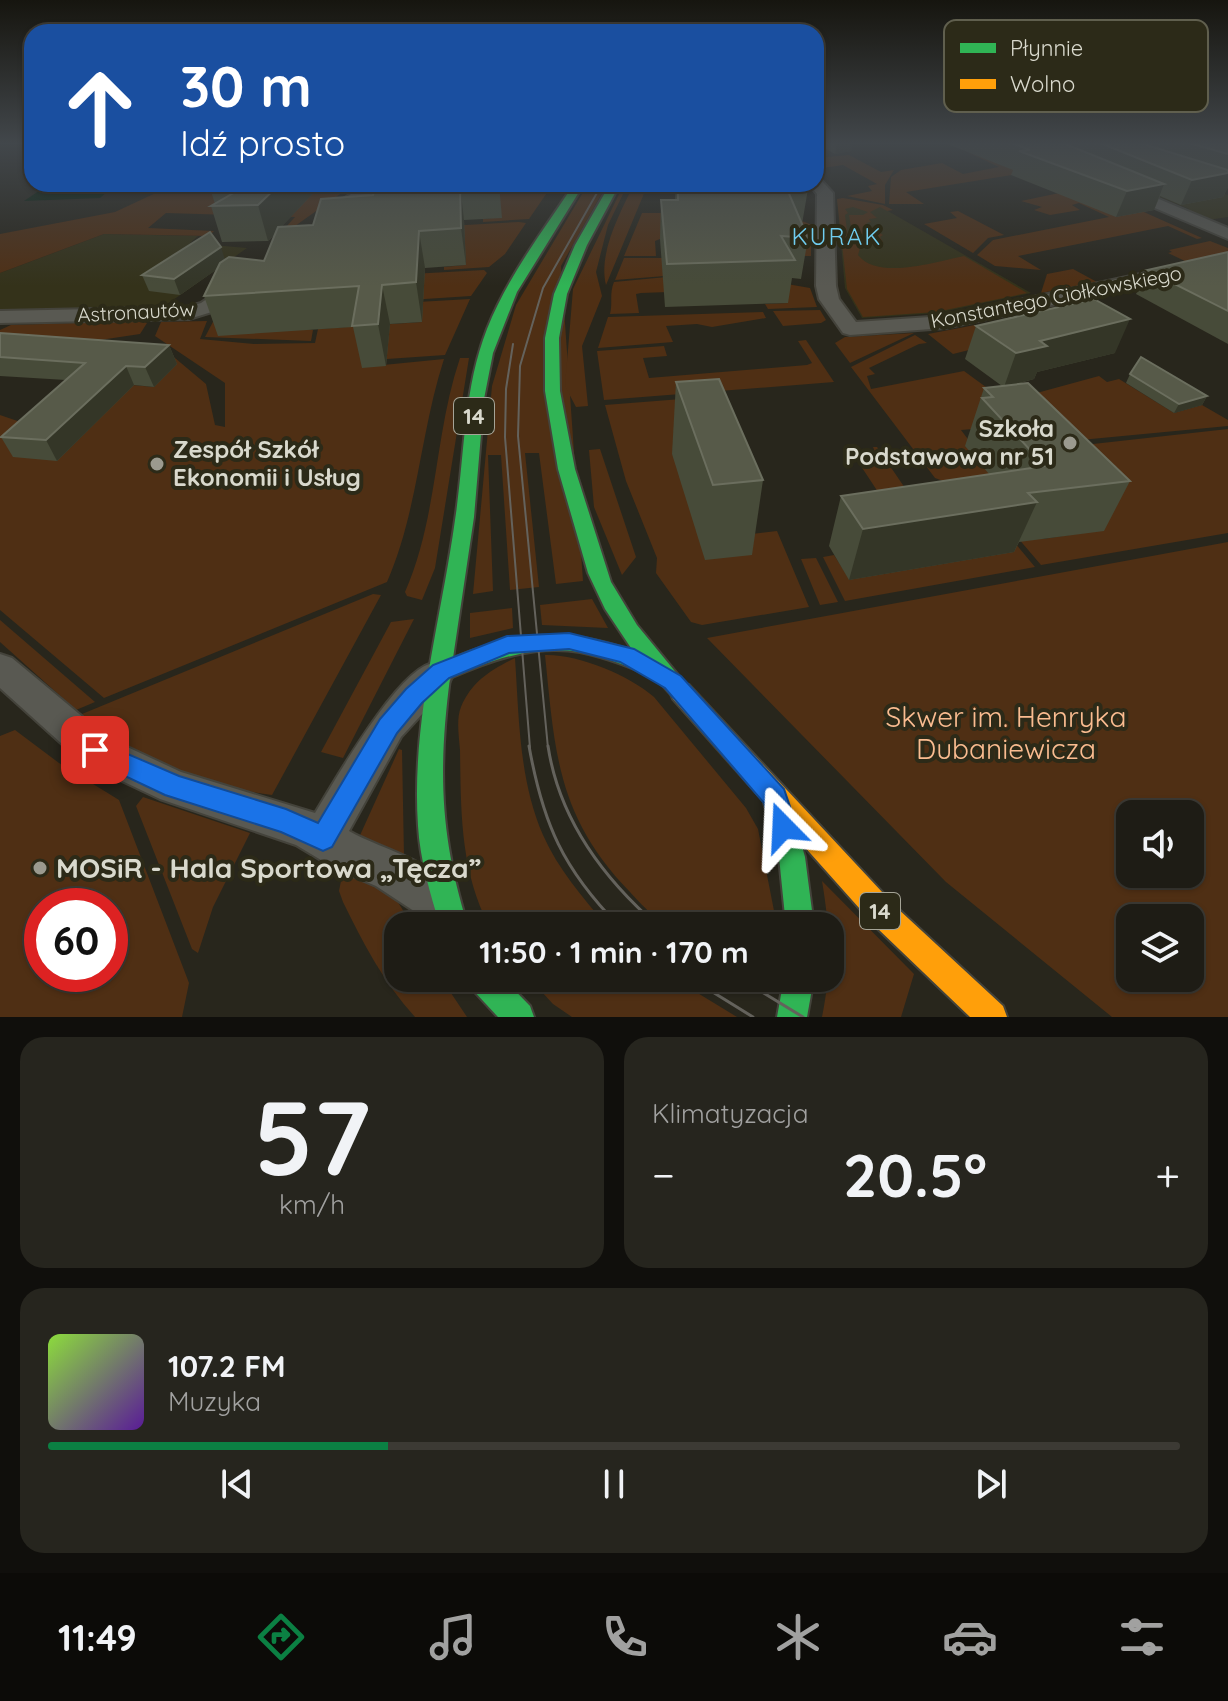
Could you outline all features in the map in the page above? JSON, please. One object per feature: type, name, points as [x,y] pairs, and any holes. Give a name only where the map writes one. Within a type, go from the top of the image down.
[{"type":"main road","name":"14","points":[[449,912],[438,874],[429,785],[441,672],[465,515],[475,407],[485,354],[513,288],[574,192]]},
{"type":"main road","name":"14","points":[[611,192],[563,286],[553,327],[549,377],[560,444],[600,579],[616,609],[673,682],[775,797],[897,928],[992,1017]]},
{"type":"main road","points":[[441,672],[507,644],[553,640],[586,644],[626,655],[673,682]]},
{"type":"main road","points":[[775,797],[792,857],[798,912]]},
{"type":"main road","points":[[496,992],[519,1017]]},
{"type":"main road","points":[[792,1017],[796,992]]},
{"type":"street","points":[[1126,190],[1228,234]]},
{"type":"street","points":[[318,224],[364,192]]},
{"type":"street","name":"Konstantego Ciołkowskiego","points":[[824,192],[827,291],[850,329],[945,322],[1228,261]]},
{"type":"street","name":"Astronautów","points":[[0,317],[200,311],[253,272]]},
{"type":"street","points":[[0,668],[95,750],[174,787],[286,821],[323,838],[351,855],[391,871],[444,912]]},
{"type":"street","points":[[323,838],[388,726],[414,696],[441,672]]},
{"type":"shaded area","points":[[1144,190],[1213,190],[1228,195],[1228,217],[1208,220],[1186,211],[1189,209]]},
{"type":"shaded area","points":[[37,192],[107,192],[100,198],[24,201]]},
{"type":"shaded area","points":[[837,199],[881,207],[1031,293],[937,313],[862,318],[845,288]]},
{"type":"shaded area","points":[[104,234],[198,236],[190,243],[247,248],[166,305],[0,312],[0,273]]},
{"type":"green space","points":[[885,190],[885,204],[847,196]]},
{"type":"green space","points":[[890,190],[916,190],[906,192],[924,204],[889,204]]},
{"type":"green space","points":[[1071,190],[1096,190],[1202,238],[1197,239],[1168,226],[1018,256],[1041,270],[995,266],[977,255],[993,240],[1109,217],[1079,203],[1072,205],[1080,210],[1050,215],[1034,210],[1042,207],[1021,201]]},
{"type":"green space","points":[[158,192],[343,192],[288,231],[285,228],[295,217],[166,213],[148,228],[214,231],[209,236],[104,234],[0,273],[0,234],[115,212]]},
{"type":"green space","points":[[548,192],[529,219],[483,222],[483,219],[502,217],[354,208],[377,193]]},
{"type":"green space","points":[[583,192],[603,192],[561,266],[583,581],[556,584],[539,453],[525,453],[539,587],[510,590],[501,455],[488,455],[493,591],[473,594],[492,386],[516,305]]},
{"type":"green space","points":[[620,192],[624,192],[608,225],[596,272],[602,296],[582,346],[588,406],[576,407],[565,386],[573,289]]},
{"type":"green space","points":[[630,192],[645,192],[606,285],[605,260],[617,220]]},
{"type":"green space","points":[[837,199],[883,205],[893,210],[880,207],[870,212],[877,218],[869,219],[871,222],[866,223],[883,235],[880,237],[883,242],[874,243],[869,235],[852,233],[849,215],[868,212],[853,207],[845,209],[848,213],[845,215],[848,238],[861,245],[858,255],[867,263],[879,267],[909,267],[964,256],[1027,293],[936,312],[863,317],[847,289]]},
{"type":"green space","points":[[958,211],[1004,235],[988,238],[973,253],[924,224],[957,218],[950,212]]},
{"type":"green space","points":[[705,212],[796,219],[812,225],[812,229],[798,227],[796,235],[811,237],[811,256],[771,256],[660,239],[655,241],[656,256],[624,256],[642,213]]},
{"type":"green space","points":[[526,223],[505,254],[489,267],[444,270],[444,267],[465,265],[465,253],[342,232]]},
{"type":"green space","points":[[1210,241],[1228,248],[1228,253],[1187,262],[1168,253],[1172,252],[1169,250]]},
{"type":"green space","points":[[624,258],[676,258],[665,276],[615,280]]},
{"type":"green space","points":[[1073,269],[1097,282],[1041,293],[1047,274]]},
{"type":"green space","points":[[484,270],[487,273],[471,296],[348,304],[411,274]]},
{"type":"green space","points":[[677,276],[764,280],[810,288],[817,307],[768,309],[765,304],[788,303],[781,288],[641,293],[636,294],[639,313],[610,314],[614,282]]},
{"type":"green space","points":[[470,299],[445,355],[387,359],[363,367],[444,359],[406,528],[387,582],[104,698],[0,610],[0,415],[35,427],[57,460],[132,385],[154,387],[176,365],[151,344],[175,358],[206,384],[215,425],[225,427],[225,383],[155,336],[161,322],[207,321],[200,339],[254,344],[315,343],[318,329],[422,322],[400,303]]},
{"type":"green space","points":[[820,310],[826,320],[821,323],[783,326],[773,311]]},
{"type":"green space","points":[[763,312],[766,318],[712,327],[697,324],[666,326],[673,342],[598,348],[608,317]]},
{"type":"green space","points":[[216,316],[313,330],[311,341],[205,337]]},
{"type":"green space","points":[[147,323],[140,334],[40,349],[0,340],[0,330],[11,325]]},
{"type":"green space","points":[[975,325],[1001,342],[953,354],[928,334]]},
{"type":"green space","points":[[914,333],[850,363],[835,343],[845,337]]},
{"type":"green space","points":[[915,335],[927,343],[869,368],[875,374],[867,376],[871,389],[964,371],[1024,415],[1033,424],[961,430],[1043,539],[1103,530],[1057,448],[1228,429],[1228,533],[1041,565],[981,495],[935,478],[851,367]]},
{"type":"green space","points":[[806,340],[834,382],[604,400],[597,351],[664,346],[667,356],[643,358],[649,378],[807,365],[812,363],[798,341]]},
{"type":"green space","points":[[460,358],[469,358],[435,568],[422,600],[407,596],[405,592],[424,535],[445,416]]},
{"type":"green space","points":[[1099,376],[1107,382],[1119,379],[1174,413],[1202,405],[1228,420],[1228,426],[1070,441],[1033,394]]},
{"type":"green space","points":[[720,396],[712,451],[672,454],[744,535],[777,531],[809,607],[702,625],[691,622],[656,573],[657,558],[626,481],[605,405]]},
{"type":"green space","points":[[873,447],[877,447],[907,491],[880,495],[853,454],[875,452]]},
{"type":"green space","points":[[600,449],[636,557],[622,575],[594,507],[589,450]]},
{"type":"green space","points":[[980,501],[1035,567],[845,601],[823,557],[834,555],[850,580]]},
{"type":"green space","name":"Skwer im. Henryka Dubaniewicza","points":[[1228,542],[1228,1017],[1112,1017],[946,882],[707,638]]},
{"type":"green space","points":[[816,558],[838,602],[820,605],[801,559]]},
{"type":"green space","points":[[373,594],[381,595],[272,795],[222,785],[171,767],[123,743],[82,714]]},
{"type":"green space","points":[[592,599],[608,628],[542,625],[540,605]]},
{"type":"green space","points":[[512,608],[513,628],[470,638],[470,613]]},
{"type":"green space","points":[[414,619],[343,758],[321,752],[391,622]]},
{"type":"green space","points":[[0,620],[95,702],[76,710],[0,642]]},
{"type":"green space","points":[[545,655],[572,658],[602,667],[654,697],[746,808],[758,829],[774,912],[650,912],[606,864],[587,837],[564,782],[552,722]]},
{"type":"green space","points":[[515,658],[522,748],[535,814],[556,860],[595,912],[482,912],[479,905],[464,840],[458,728],[465,698],[490,672]]},
{"type":"green space","points":[[15,730],[59,763],[119,800],[189,983],[182,1017],[0,1017],[0,736]]},
{"type":"green space","points":[[399,749],[402,750],[404,856],[357,842]]},
{"type":"green space","points":[[143,797],[250,833],[213,907],[198,953],[192,949],[136,806]]},
{"type":"green space","points":[[343,871],[385,890],[404,912],[384,912],[384,976],[358,932],[339,891]]},
{"type":"green space","points":[[822,881],[914,974],[901,1017],[822,1017],[826,992],[844,992],[844,912],[827,912]]},
{"type":"green space","points":[[395,992],[450,992],[467,1017],[415,1017]]},
{"type":"green space","points":[[542,992],[696,992],[737,1017],[572,1017]]},
{"type":"building","points":[[235,192],[272,192],[258,205],[211,206]]},
{"type":"building","points":[[374,192],[460,192],[461,228],[419,231],[416,282],[382,285],[378,324],[352,326],[359,286],[204,296],[220,263],[229,257],[264,261],[278,227],[313,225],[321,199],[373,195]]},
{"type":"building","points":[[678,192],[788,192],[808,238],[781,236],[795,260],[667,264],[661,200],[678,200]]},
{"type":"building","points":[[210,232],[221,247],[174,279],[142,275]]},
{"type":"building","points":[[1228,252],[1228,311],[1147,270]]},
{"type":"building","points":[[1094,299],[1130,319],[1040,341],[1047,346],[1016,353],[976,326]]},
{"type":"building","points":[[0,333],[169,345],[145,367],[126,366],[46,440],[1,437],[85,363],[0,357]]},
{"type":"building","points":[[1141,357],[1207,396],[1179,404],[1130,374]]},
{"type":"building","points":[[719,379],[763,480],[713,485],[676,382]]},
{"type":"building","points":[[1028,383],[1130,481],[1028,493],[1037,502],[863,529],[841,496],[1045,466],[982,398],[993,397],[984,388]]},
{"type":"tram line","points":[[548,748],[518,436],[520,366],[543,288],[597,192]]},
{"type":"tram line","points":[[513,344],[506,389],[505,437],[530,748]]},
{"type":"tram line","points":[[529,746],[541,799],[558,844],[583,885],[606,912]]},
{"type":"tram line","points":[[548,746],[562,798],[573,823],[602,868],[642,912]]},
{"type":"tram line","points":[[713,992],[753,1017]]},
{"type":"tram line","points":[[762,992],[803,1017]]},
{"type":"traffic: fast","points":[[450,912],[432,838],[429,786],[434,709],[465,517],[476,399],[486,353],[501,311],[532,255],[574,192]]},
{"type":"traffic: fast","points":[[611,192],[566,277],[552,338],[552,391],[567,469],[601,582],[630,631],[681,692]]},
{"type":"traffic: fast","points":[[441,672],[500,650],[552,642],[577,643],[603,649],[661,674]]},
{"type":"traffic: fast","points":[[777,803],[792,857],[798,912]]},
{"type":"traffic: fast","points":[[496,992],[519,1017]]},
{"type":"traffic: fast","points":[[792,1017],[796,992]]},
{"type":"traffic: slow","points":[[681,692],[886,917],[992,1017]]},
{"type":"place","name":"Szkoła Podstawowa nr 51","points":[[1070,443]]},
{"type":"place","name":"Zespół Szkół Ekonomii i Usług","points":[[157,464]]},
{"type":"place","name":"MOSiR - Hala Sportowa „Tęcza”","points":[[40,868]]},
{"type":"district","name":"KURAK","points":[[837,237]]},
{"type":"route","points":[[95,750],[174,787],[286,821],[323,838],[388,726],[414,696],[441,672],[507,644],[569,641],[626,655],[673,682],[775,797],[783,827]]}]
